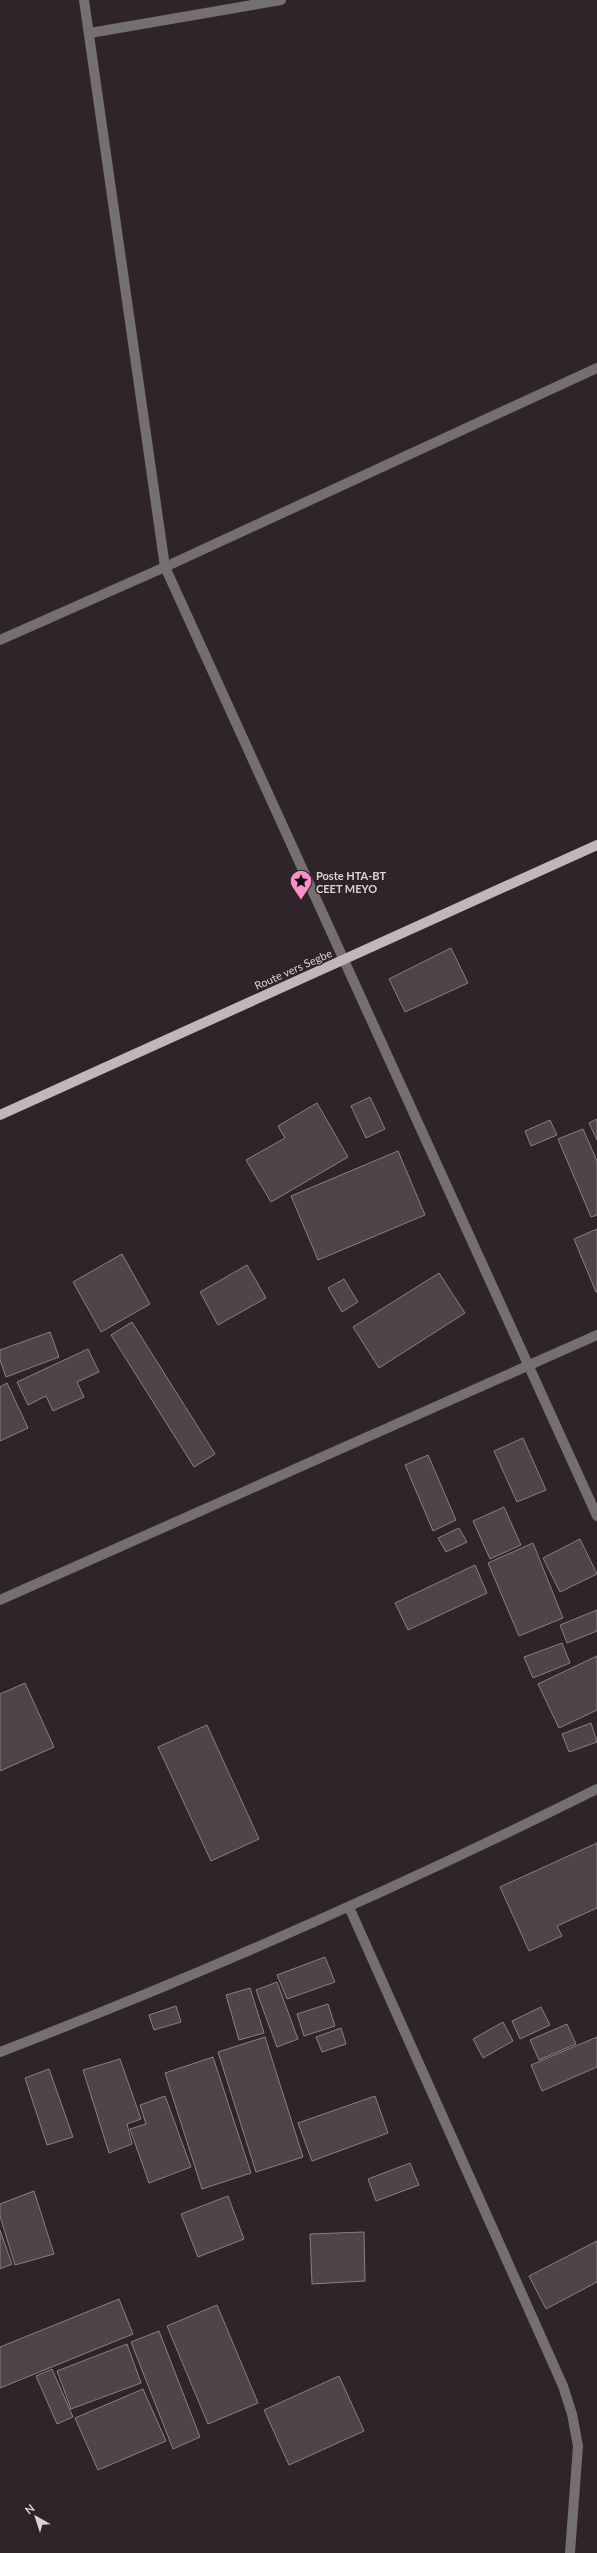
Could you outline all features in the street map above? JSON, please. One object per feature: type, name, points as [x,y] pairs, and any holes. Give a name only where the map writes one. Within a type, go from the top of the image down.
[{"type":"main road","name":"Route vers Segbe","points":[[0,1115],[597,845]]},
{"type":"street","points":[[84,0],[90,33],[165,567],[530,1364],[597,1516]]},
{"type":"street","points":[[90,33],[281,0]]},
{"type":"street","points":[[0,640],[165,567],[597,368]]},
{"type":"street","points":[[0,1600],[597,1335]]},
{"type":"street","points":[[0,2052],[82,2020],[349,1908],[597,1789]]},
{"type":"street","points":[[349,1908],[563,2386],[572,2414],[578,2446],[570,2553]]},
{"type":"building","points":[[451,948],[468,983],[405,1012],[389,979]]},
{"type":"building","points":[[370,1097],[385,1129],[366,1138],[351,1106]]},
{"type":"building","points":[[317,1103],[348,1157],[271,1202],[246,1160],[285,1138],[278,1126]]},
{"type":"building","points":[[597,1119],[597,1140],[589,1123]]},
{"type":"building","points":[[550,1120],[557,1135],[531,1146],[525,1131]]},
{"type":"building","points":[[583,1129],[597,1161],[597,1215],[591,1217],[558,1139]]},
{"type":"building","points":[[398,1151],[425,1215],[318,1260],[291,1196]]},
{"type":"building","points":[[597,1229],[597,1292],[596,1292],[574,1239]]},
{"type":"building","points":[[122,1254],[150,1304],[101,1332],[73,1282]]},
{"type":"building","points":[[247,1265],[266,1298],[218,1325],[200,1292]]},
{"type":"building","points":[[439,1273],[465,1313],[379,1368],[353,1327]]},
{"type":"building","points":[[344,1279],[358,1302],[342,1312],[328,1288]]},
{"type":"building","points":[[132,1322],[215,1454],[194,1467],[111,1335]]},
{"type":"building","points":[[50,1332],[59,1357],[6,1377],[0,1360],[0,1350]]},
{"type":"building","points":[[88,1349],[99,1372],[77,1382],[84,1397],[53,1411],[46,1396],[28,1405],[17,1382]]},
{"type":"building","points":[[7,1383],[28,1428],[0,1441],[0,1387]]},
{"type":"building","points":[[523,1438],[546,1490],[517,1502],[494,1451]]},
{"type":"building","points":[[428,1455],[456,1520],[433,1531],[405,1465]]},
{"type":"building","points":[[504,1507],[521,1545],[490,1559],[473,1521]]},
{"type":"building","points":[[459,1528],[467,1542],[446,1552],[438,1538]]},
{"type":"building","points":[[580,1539],[597,1574],[560,1592],[543,1558]]},
{"type":"building","points":[[533,1543],[563,1618],[519,1636],[488,1563]]},
{"type":"building","points":[[475,1565],[487,1593],[408,1630],[395,1603]]},
{"type":"building","points":[[597,1610],[597,1631],[567,1643],[560,1625]]},
{"type":"building","points":[[562,1643],[570,1663],[533,1678],[524,1657]]},
{"type":"building","points":[[597,1656],[597,1710],[559,1728],[538,1684]]},
{"type":"building","points":[[25,1683],[54,1747],[0,1771],[0,1694]]},
{"type":"building","points":[[591,1723],[597,1742],[569,1752],[562,1734]]},
{"type":"building","points":[[207,1725],[259,1839],[211,1861],[158,1747]]},
{"type":"building","points":[[597,1843],[597,1908],[557,1926],[562,1936],[529,1951],[500,1887]]},
{"type":"building","points":[[325,1957],[335,1982],[287,1999],[277,1975]]},
{"type":"building","points":[[277,1982],[298,2039],[277,2047],[256,1990]]},
{"type":"building","points":[[250,1988],[264,2033],[239,2040],[226,1995]]},
{"type":"building","points":[[328,2004],[335,2026],[304,2036],[297,2014]]},
{"type":"building","points":[[176,2006],[181,2022],[154,2030],[149,2015]]},
{"type":"building","points":[[541,2007],[550,2025],[520,2039],[512,2021]]},
{"type":"building","points":[[503,2022],[513,2041],[483,2058],[473,2039]]},
{"type":"building","points":[[567,2024],[576,2044],[539,2060],[530,2040]]},
{"type":"building","points":[[341,2028],[346,2044],[322,2052],[316,2037]]},
{"type":"building","points":[[265,2037],[303,2157],[256,2172],[218,2052]]},
{"type":"building","points":[[597,2037],[597,2067],[542,2091],[531,2065]]},
{"type":"building","points":[[213,2057],[251,2173],[202,2189],[165,2073]]},
{"type":"building","points":[[120,2059],[141,2119],[127,2124],[132,2144],[109,2153],[83,2070]]},
{"type":"building","points":[[49,2069],[73,2137],[47,2145],[25,2078]]},
{"type":"building","points":[[165,2096],[191,2167],[149,2183],[130,2129],[146,2124],[140,2105]]},
{"type":"building","points":[[375,2096],[388,2133],[312,2161],[298,2123]]},
{"type":"building","points":[[410,2163],[419,2185],[376,2201],[368,2179]]},
{"type":"building","points":[[34,2191],[54,2254],[15,2265],[0,2216],[0,2204]]},
{"type":"building","points":[[228,2196],[244,2239],[198,2257],[181,2214]]},
{"type":"building","points":[[0,2230],[12,2264],[0,2269]]},
{"type":"building","points":[[364,2232],[365,2281],[312,2284],[310,2234]]},
{"type":"building","points":[[597,2241],[597,2282],[546,2309],[529,2276]]},
{"type":"building","points":[[119,2299],[133,2334],[0,2388],[0,2347]]},
{"type":"building","points":[[217,2305],[258,2403],[208,2424],[167,2326]]},
{"type":"building","points":[[159,2331],[200,2437],[173,2449],[131,2342]]},
{"type":"building","points":[[127,2344],[141,2383],[71,2409],[57,2371]]},
{"type":"building","points":[[52,2369],[73,2417],[57,2424],[36,2376]]},
{"type":"building","points":[[339,2376],[364,2431],[289,2465],[264,2410]]},
{"type":"building","points":[[143,2389],[166,2441],[98,2470],[75,2418]]},
{"type":"place","name":"Poste HTA-BT CEET MEYO","points":[[301,900]]}]
